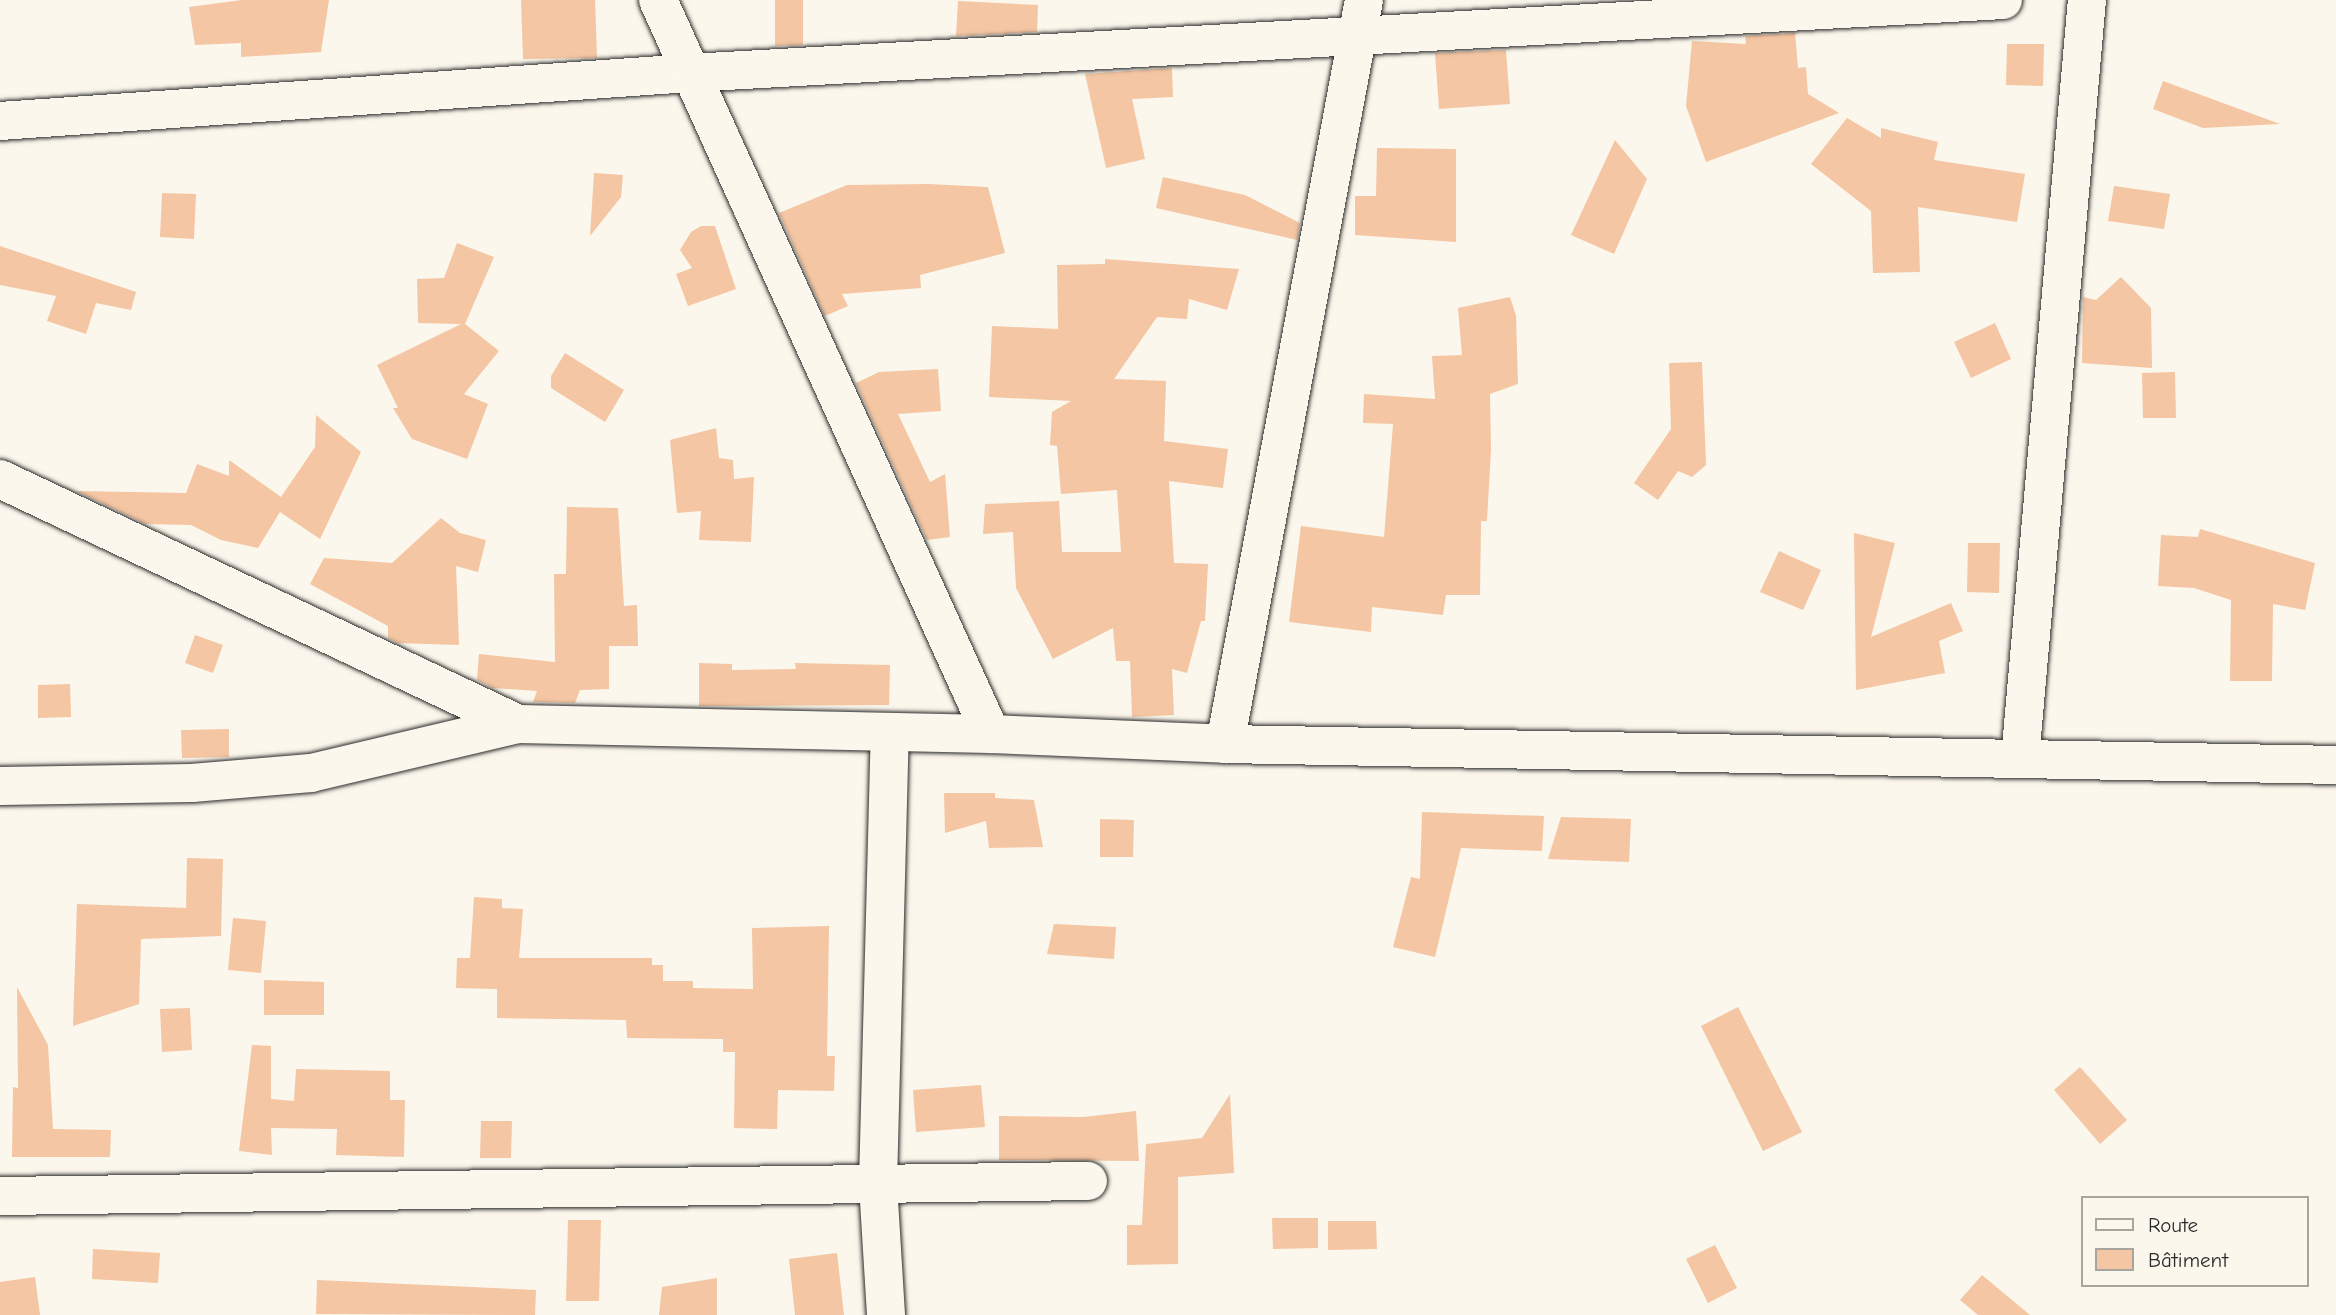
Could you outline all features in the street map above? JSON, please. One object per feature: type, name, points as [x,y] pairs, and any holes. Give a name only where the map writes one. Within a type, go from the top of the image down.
[{"type":"street","points":[[658,0],[991,734]]},
{"type":"street","points":[[0,121],[690,73],[1360,18],[2003,0]]},
{"type":"street","points":[[2020,759],[2087,0]]},
{"type":"street","points":[[1225,744],[1360,18]]},
{"type":"street","points":[[0,479],[518,724]]},
{"type":"street","points":[[0,786],[192,783],[311,773],[518,724],[890,735],[991,734],[1225,744],[2336,765]]},
{"type":"street","points":[[886,1315],[878,1183],[890,735]]},
{"type":"street","points":[[0,1196],[1088,1181]]},
{"type":"building","points":[[242,0],[329,0],[321,52],[241,57],[241,43],[195,45],[189,7]]},
{"type":"building","points":[[521,0],[595,0],[597,58],[523,59]]},
{"type":"building","points":[[775,0],[803,0],[803,45],[775,46]]},
{"type":"building","points":[[958,1],[1038,5],[1037,32],[956,36]]},
{"type":"building","points":[[1795,33],[1798,68],[1806,67],[1808,94],[1839,113],[1706,162],[1686,106],[1692,41],[1746,44],[1745,36]]},
{"type":"building","points":[[2007,44],[2044,44],[2043,86],[2006,85]]},
{"type":"building","points":[[1506,50],[1510,104],[1439,109],[1435,53]]},
{"type":"building","points":[[1172,68],[1173,97],[1132,99],[1145,159],[1106,168],[1085,74]]},
{"type":"building","points":[[2163,81],[2280,124],[2203,128],[2153,109]]},
{"type":"building","points":[[1847,118],[1881,138],[1881,128],[1938,142],[1934,160],[2025,174],[2017,222],[1918,207],[1920,272],[1873,273],[1871,211],[1811,164]]},
{"type":"building","points":[[1615,140],[1647,179],[1614,254],[1571,235]]},
{"type":"building","points":[[1377,148],[1456,149],[1456,242],[1355,235],[1355,196],[1376,196]]},
{"type":"building","points":[[594,173],[623,175],[621,197],[590,236]]},
{"type":"building","points":[[1163,177],[1245,195],[1300,223],[1297,240],[1156,208]]},
{"type":"building","points":[[929,184],[988,187],[1005,253],[920,275],[921,288],[842,294],[848,306],[825,316],[779,213],[847,185]]},
{"type":"building","points":[[2114,186],[2170,194],[2164,229],[2108,221]]},
{"type":"building","points":[[162,193],[196,194],[194,239],[160,237]]},
{"type":"building","points":[[701,226],[715,226],[736,289],[688,306],[676,274],[692,268],[680,250],[691,232]]},
{"type":"building","points":[[457,243],[494,257],[465,324],[499,351],[464,394],[488,404],[467,459],[412,439],[393,408],[398,408],[377,365],[461,324],[418,323],[417,279],[444,278]]},
{"type":"building","points":[[0,246],[136,292],[131,310],[96,303],[86,334],[47,321],[56,296],[0,285]]},
{"type":"building","points":[[1105,259],[1239,269],[1227,310],[1189,299],[1187,319],[1157,317],[1114,379],[1166,381],[1164,441],[1228,449],[1223,488],[1169,481],[1174,563],[1208,564],[1205,621],[1201,621],[1187,673],[1172,669],[1174,715],[1132,717],[1130,661],[1116,661],[1113,628],[1053,659],[1016,588],[1013,532],[983,534],[985,504],[1059,501],[1062,552],[1121,552],[1117,490],[1061,494],[1057,446],[1050,445],[1052,412],[1071,401],[989,397],[992,326],[1058,329],[1057,265],[1105,264]]},
{"type":"building","points":[[2121,277],[2151,308],[2152,368],[2082,363],[2083,297],[2096,300]]},
{"type":"building","points":[[1510,297],[1516,316],[1518,384],[1490,394],[1491,449],[1487,521],[1481,521],[1480,595],[1446,595],[1443,615],[1372,607],[1371,632],[1289,622],[1301,526],[1384,537],[1393,424],[1363,423],[1364,394],[1435,399],[1432,356],[1462,355],[1458,308]]},
{"type":"building","points":[[1995,323],[2011,359],[1971,378],[1954,342]]},
{"type":"building","points":[[565,353],[624,390],[605,422],[551,388],[551,376]]},
{"type":"building","points":[[1702,362],[1706,465],[1692,477],[1678,471],[1658,500],[1634,483],[1671,429],[1669,363]]},
{"type":"building","points":[[938,369],[941,411],[898,414],[930,482],[945,474],[950,537],[927,540],[856,383],[879,372]]},
{"type":"building","points":[[2175,372],[2176,418],[2143,418],[2142,373]]},
{"type":"building","points":[[316,415],[361,452],[320,539],[280,512],[258,548],[221,540],[191,525],[146,524],[76,491],[186,493],[197,464],[229,476],[229,460],[281,497],[315,447]]},
{"type":"building","points":[[716,428],[719,458],[733,460],[734,479],[754,477],[751,542],[699,540],[701,511],[677,513],[670,440]]},
{"type":"building","points":[[567,507],[618,508],[624,606],[637,605],[638,646],[609,646],[609,689],[580,690],[575,703],[533,702],[537,691],[493,688],[477,680],[479,654],[555,662],[554,574],[566,574]]},
{"type":"building","points":[[441,518],[460,533],[486,540],[478,572],[456,566],[459,645],[397,643],[388,638],[388,626],[310,584],[324,558],[392,563]]},
{"type":"building","points":[[2200,529],[2315,563],[2305,610],[2273,604],[2272,681],[2230,681],[2231,600],[2194,588],[2158,586],[2161,535],[2198,537]]},
{"type":"building","points":[[1854,533],[1895,543],[1871,637],[1951,603],[1963,631],[1939,641],[1945,673],[1856,690]]},
{"type":"building","points":[[1968,543],[2000,543],[1999,593],[1967,592]]},
{"type":"building","points":[[1779,551],[1821,570],[1803,610],[1760,592]]},
{"type":"building","points":[[195,635],[223,645],[213,673],[185,663]]},
{"type":"building","points":[[699,663],[732,664],[732,670],[796,669],[795,663],[890,665],[889,705],[699,706]]},
{"type":"building","points":[[70,684],[71,717],[38,718],[38,685]]},
{"type":"building","points":[[229,729],[229,757],[182,758],[181,730]]},
{"type":"building","points":[[944,793],[995,793],[995,798],[1034,800],[1043,847],[989,848],[986,821],[945,833]]},
{"type":"building","points":[[1422,812],[1544,816],[1542,851],[1461,848],[1435,957],[1393,947],[1411,877],[1420,879]]},
{"type":"building","points":[[1561,817],[1631,819],[1629,862],[1548,859]]},
{"type":"building","points":[[1100,819],[1134,820],[1133,857],[1100,857]]},
{"type":"building","points":[[187,858],[223,859],[221,936],[141,939],[139,1004],[73,1026],[77,904],[186,908]]},
{"type":"building","points":[[474,897],[502,899],[502,908],[523,909],[519,958],[652,958],[652,965],[663,965],[663,981],[693,981],[693,988],[753,989],[752,928],[829,926],[827,1056],[835,1056],[834,1091],[778,1090],[777,1129],[734,1128],[735,1052],[723,1052],[723,1039],[627,1038],[626,1020],[497,1018],[497,989],[456,988],[457,958],[470,958]]},
{"type":"building","points":[[233,918],[266,921],[261,973],[228,970]]},
{"type":"building","points":[[1054,924],[1116,927],[1114,959],[1047,954]]},
{"type":"building","points":[[264,980],[324,982],[324,1015],[264,1015]]},
{"type":"building","points":[[17,987],[48,1045],[53,1129],[111,1130],[110,1157],[12,1157],[13,1087],[18,1088]]},
{"type":"building","points":[[1738,1007],[1802,1132],[1763,1151],[1701,1026]]},
{"type":"building","points":[[190,1008],[192,1050],[162,1052],[160,1009]]},
{"type":"building","points":[[252,1045],[271,1046],[271,1099],[294,1101],[296,1069],[390,1071],[390,1100],[405,1100],[404,1157],[336,1155],[337,1129],[271,1128],[272,1155],[239,1151]]},
{"type":"building","points":[[2080,1067],[2127,1120],[2100,1144],[2054,1090]]},
{"type":"building","points":[[981,1085],[985,1127],[916,1132],[913,1090]]},
{"type":"building","points":[[1230,1094],[1234,1173],[1178,1177],[1178,1264],[1127,1265],[1127,1225],[1142,1225],[1146,1144],[1202,1138]]},
{"type":"building","points":[[1136,1111],[1139,1161],[999,1160],[999,1116],[1084,1117]]},
{"type":"building","points":[[481,1121],[512,1121],[511,1158],[480,1158]]},
{"type":"building","points":[[1272,1218],[1318,1218],[1318,1248],[1273,1249]]},
{"type":"building","points":[[568,1220],[601,1220],[599,1301],[566,1301]]},
{"type":"building","points":[[1328,1221],[1376,1221],[1377,1249],[1328,1250]]},
{"type":"building","points":[[1715,1245],[1737,1288],[1708,1303],[1686,1259]]},
{"type":"building","points":[[93,1249],[160,1253],[158,1283],[92,1279]]},
{"type":"building","points":[[837,1253],[844,1315],[795,1315],[789,1259]]},
{"type":"building","points":[[1982,1275],[2030,1315],[1978,1315],[1960,1300]]},
{"type":"building","points":[[35,1277],[40,1315],[0,1315],[0,1282]]},
{"type":"building","points":[[717,1278],[717,1315],[659,1315],[662,1287]]},
{"type":"building","points":[[317,1280],[536,1290],[535,1315],[316,1314]]}]
